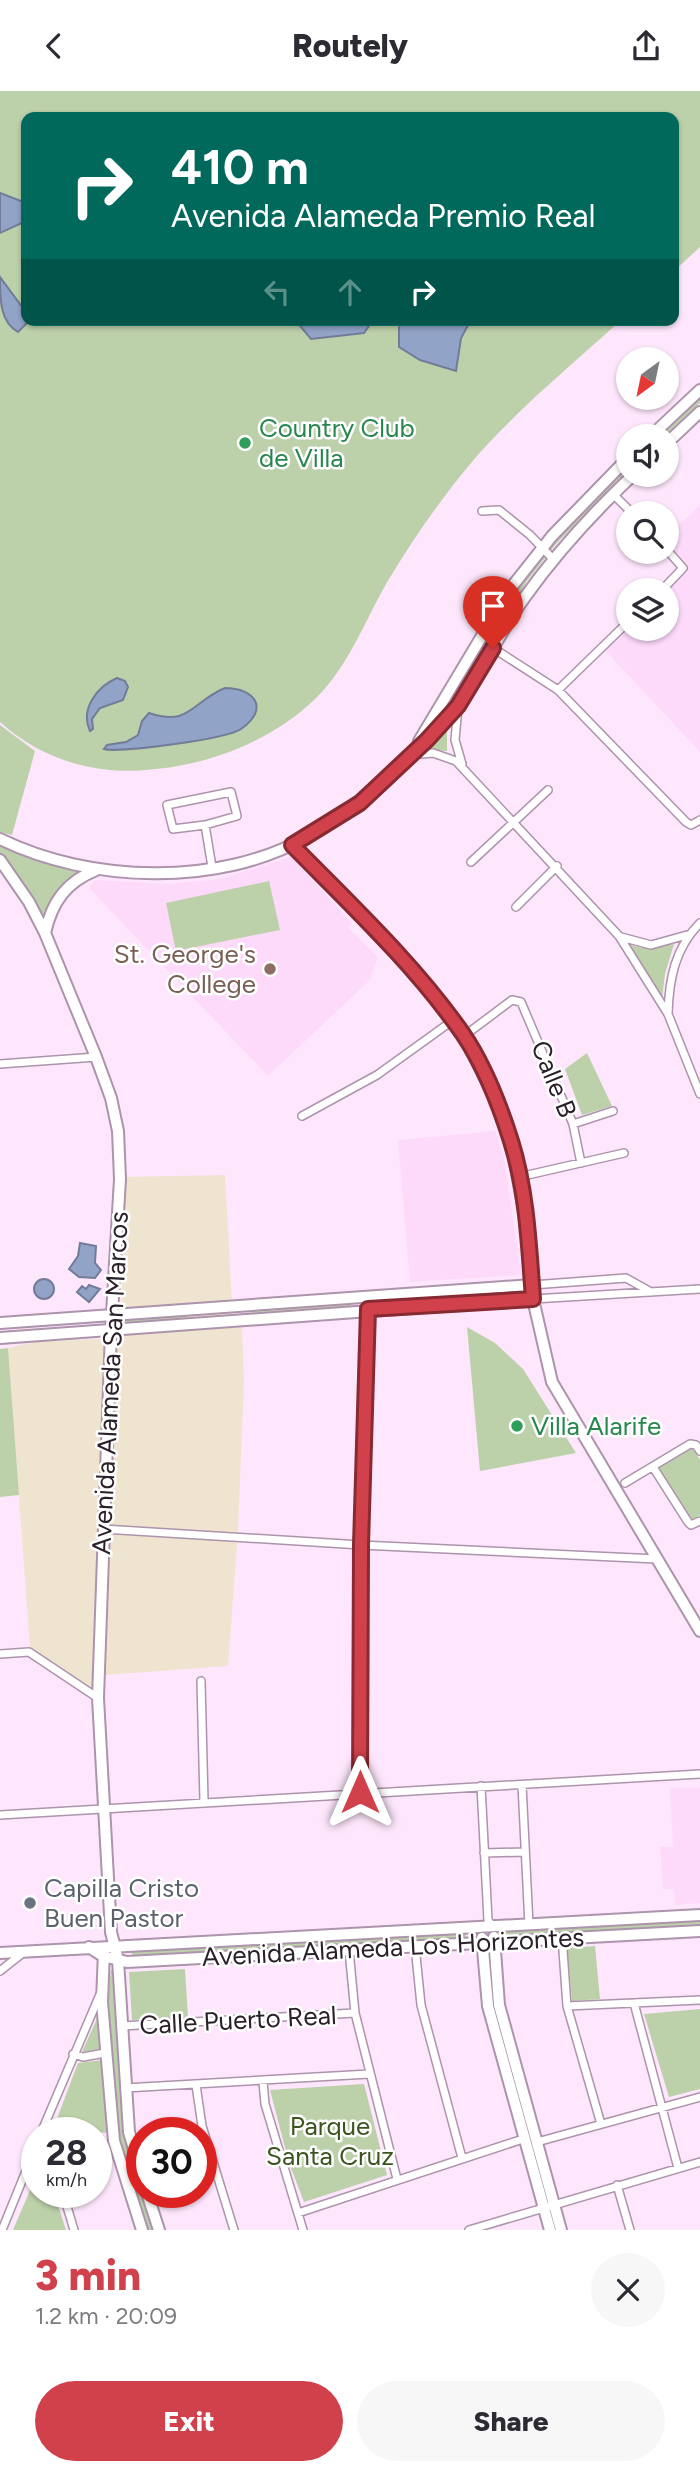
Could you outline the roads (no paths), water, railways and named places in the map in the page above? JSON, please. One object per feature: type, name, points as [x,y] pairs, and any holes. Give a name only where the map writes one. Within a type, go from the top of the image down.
[{"type":"street","points":[[664,424],[700,390]]},
{"type":"street","points":[[679,432],[700,412]]},
{"type":"street","points":[[409,755],[510,589],[590,494],[616,469]]},
{"type":"street","points":[[0,839],[41,856],[97,870],[139,874],[212,867],[292,845],[360,803],[458,706],[523,598],[553,559],[621,487]]},
{"type":"street","points":[[614,494],[621,501]]},
{"type":"street","points":[[482,511],[499,510],[530,535],[541,550],[553,559]]},
{"type":"street","points":[[673,578],[683,568],[679,563]]},
{"type":"street","points":[[558,689],[616,633]]},
{"type":"street","points":[[493,648],[558,689],[686,822],[691,825],[700,820]]},
{"type":"street","points":[[458,706],[455,740],[466,770]]},
{"type":"street","points":[[409,755],[442,755],[466,770],[619,936],[668,1014],[700,1094]]},
{"type":"street","points":[[471,862],[548,790]]},
{"type":"street","points":[[231,792],[237,816],[205,825],[173,829],[167,805],[231,792]]},
{"type":"street","points":[[205,825],[212,867]]},
{"type":"street","points":[[292,845],[418,977],[464,1036],[492,1092],[511,1141],[519,1177],[533,1299],[552,1382],[700,1630]]},
{"type":"street","name":"Avenida Alameda San Marcos","points":[[0,860],[29,902],[46,933],[111,1098],[120,1154],[111,1315],[98,1698],[111,1932],[118,1960],[128,2117]]},
{"type":"street","points":[[516,907],[556,866]]},
{"type":"street","points":[[46,933],[53,907],[60,895],[77,879],[97,870]]},
{"type":"street","points":[[668,1014],[671,973],[687,935],[700,923]]},
{"type":"street","points":[[619,936],[651,945],[687,935]]},
{"type":"street","name":"Calle B","points":[[464,1036],[517,1000],[549,1063],[573,1124],[581,1163]]},
{"type":"street","points":[[302,1116],[377,1075],[452,1021]]},
{"type":"street","points":[[0,1064],[96,1057]]},
{"type":"street","points":[[573,1124],[613,1111]]},
{"type":"street","points":[[519,1177],[624,1153]]},
{"type":"street","points":[[0,1323],[626,1278],[652,1292]]},
{"type":"street","points":[[0,1338],[368,1309],[700,1289]]},
{"type":"street","points":[[435,1293],[436,1305]]},
{"type":"street","points":[[360,1792],[361,1545],[368,1297]]},
{"type":"street","points":[[239,1307],[241,1320]]},
{"type":"street","points":[[198,1310],[200,1323]]},
{"type":"street","points":[[625,1483],[690,1444],[696,1445],[700,1451]]},
{"type":"street","points":[[653,1467],[688,1522],[691,1525],[700,1521]]},
{"type":"street","points":[[103,1529],[657,1559]]},
{"type":"street","points":[[0,1654],[29,1652],[98,1698]]},
{"type":"street","points":[[201,1681],[204,1801]]},
{"type":"street","points":[[0,1815],[700,1774]]},
{"type":"street","points":[[522,1785],[529,1925]]},
{"type":"street","points":[[481,1786],[488,1925],[488,2006],[523,2139],[561,2230]]},
{"type":"street","points":[[484,1853],[525,1851]]},
{"type":"street","name":"Avenida Alameda Los Horizontes","points":[[104,1951],[116,1946],[700,1915]]},
{"type":"street","name":"Avenida Alameda Los Horizontes","points":[[0,1953],[89,1947],[104,1951],[118,1960],[700,1931]]},
{"type":"street","name":"Avenida Alameda San Marcos","points":[[111,1932],[104,1951],[101,1991],[114,2141],[142,2230]]},
{"type":"street","points":[[562,1937],[567,2006],[601,2124]]},
{"type":"street","points":[[488,1941],[499,2005],[537,2142],[550,2230]]},
{"type":"street","points":[[415,1945],[421,2005],[462,2158]]},
{"type":"street","points":[[349,1949],[355,2013],[397,2179]]},
{"type":"street","points":[[0,1971],[25,1950]]},
{"type":"street","points":[[47,2117],[101,1991]]},
{"type":"street","points":[[567,2006],[700,2000]]},
{"type":"street","points":[[634,2003],[678,2168]]},
{"type":"street","name":"Calle Puerto Real","points":[[121,2026],[355,2013]]},
{"type":"street","points":[[73,2054],[83,2057],[105,2053]]},
{"type":"street","points":[[125,2088],[369,2074]]},
{"type":"street","points":[[263,2082],[265,2104],[303,2230]]},
{"type":"street","points":[[195,2085],[202,2126],[234,2230]]},
{"type":"street","points":[[537,2142],[700,2097]]},
{"type":"street","points":[[298,2213],[523,2139]]},
{"type":"street","points":[[469,2230],[548,2204],[700,2162]]},
{"type":"street","points":[[2,2230],[21,2183]]},
{"type":"street","points":[[617,2185],[630,2230]]},
{"type":"street","points":[[67,2208],[74,2230]]},
{"type":"street","points":[[152,2208],[159,2230]]},
{"type":"water","points":[[0,193],[21,201],[21,223],[0,233]]},
{"type":"water","points":[[0,277],[21,306],[21,326],[24,326],[18,332],[4,316]]},
{"type":"water","points":[[300,326],[369,326],[364,333],[311,339]]},
{"type":"water","points":[[468,326],[461,338],[456,371],[420,360],[399,347],[399,327]]},
{"type":"water","points":[[117,678],[125,681],[128,687],[123,700],[100,708],[92,719],[93,729],[90,731],[87,715],[92,700],[103,687]]},
{"type":"water","points":[[225,688],[244,692],[255,701],[255,714],[241,729],[216,737],[173,744],[104,749],[107,745],[126,742],[138,735],[142,721],[149,713],[163,717],[182,715]]},
{"type":"water","points":[[80,1243],[96,1246],[95,1263],[101,1270],[95,1278],[79,1277],[69,1269],[78,1256]]},
{"type":"water","points":[[44,1279],[51,1282],[54,1289],[51,1296],[44,1299],[37,1296],[34,1289],[37,1282]]},
{"type":"water","points":[[89,1285],[100,1289],[89,1302],[77,1292],[82,1286],[86,1289]]},
{"type":"place","name":"Country Club de Villa","points":[[245,443]]},
{"type":"place","name":"St. George's College","points":[[270,969]]},
{"type":"place","name":"Villa Alarife","points":[[517,1426]]},
{"type":"place","name":"Capilla Cristo Buen Pastor","points":[[30,1903]]},
{"type":"park label","name":"Parque Santa Cruz","points":[[330,2140]]}]
